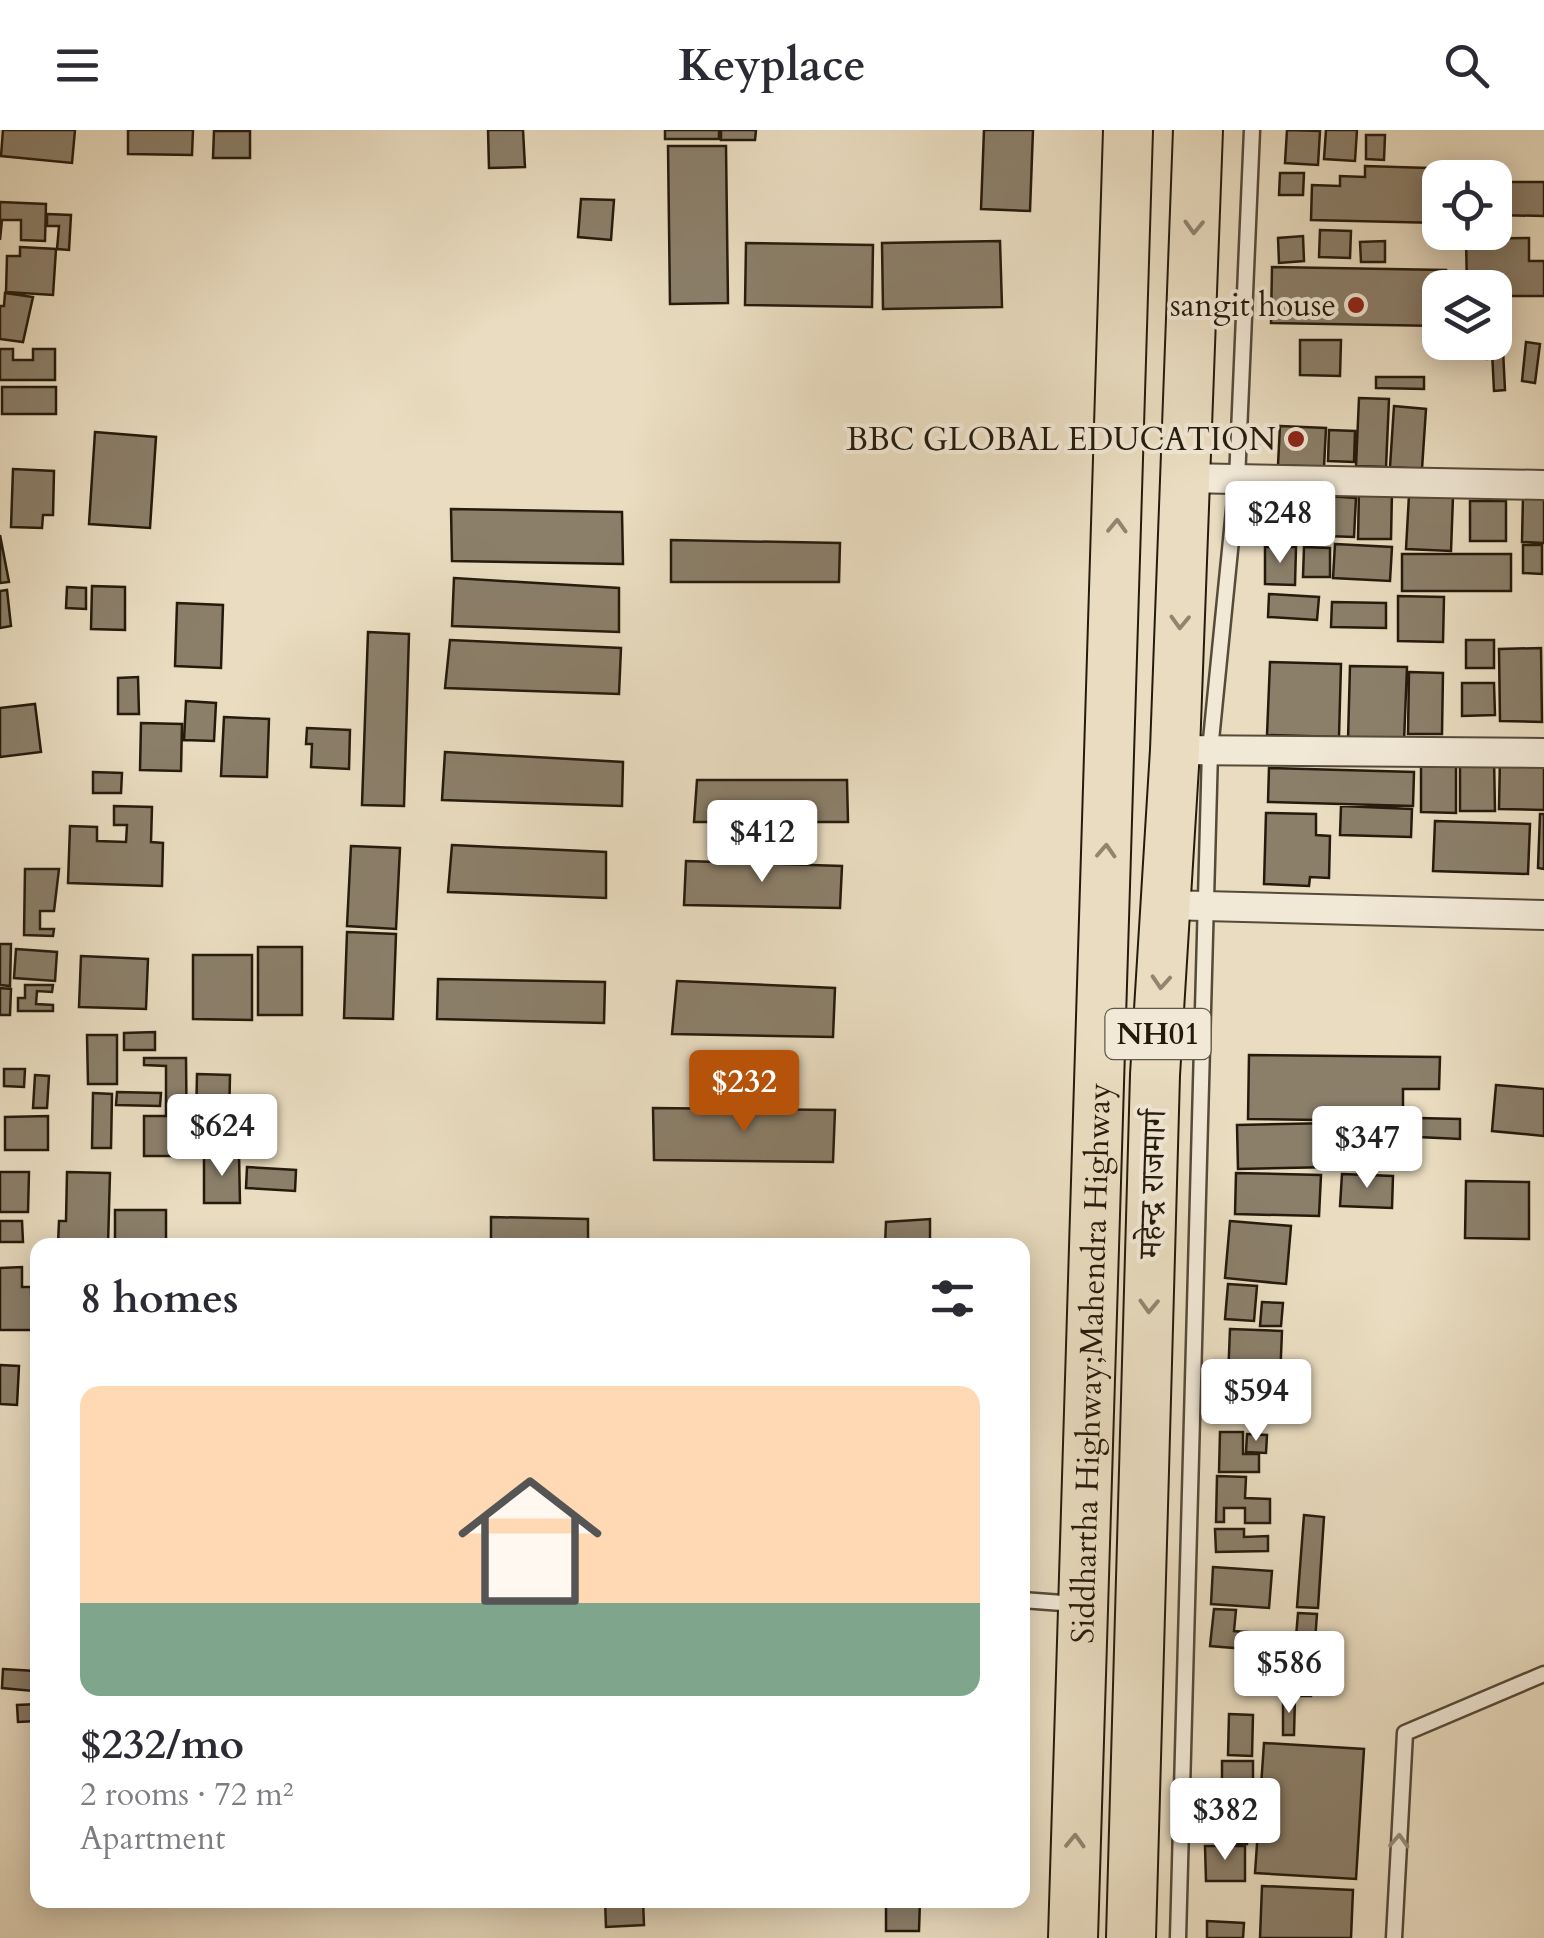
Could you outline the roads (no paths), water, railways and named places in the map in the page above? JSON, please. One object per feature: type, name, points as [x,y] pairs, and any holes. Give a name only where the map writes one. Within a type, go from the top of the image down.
[{"type":"highway","name":"Siddhartha Highway;Mahendra Highway","points":[[1072,1938],[1128,130]]},
{"type":"highway","name":"महेन्द्र राजमार्ग","points":[[1131,1938],[1155,1075],[1186,905],[1192,750],[1185,478],[1198,130]]},
{"type":"street","points":[[1185,478],[1544,485]]},
{"type":"street","points":[[1192,750],[1544,754]]},
{"type":"street","points":[[1186,905],[1544,915]]},
{"type":"lane","points":[[1192,750],[1237,480],[1252,130]]},
{"type":"lane","points":[[1178,1938],[1186,905]]},
{"type":"lane","points":[[1030,1601],[1082,1605]]},
{"type":"lane","points":[[1394,1938],[1404,1733],[1544,1674]]},
{"type":"place","name":"sangit house","points":[[1356,305]]},
{"type":"place","name":"BBC GLOBAL EDUCATION","points":[[1296,439]]}]
